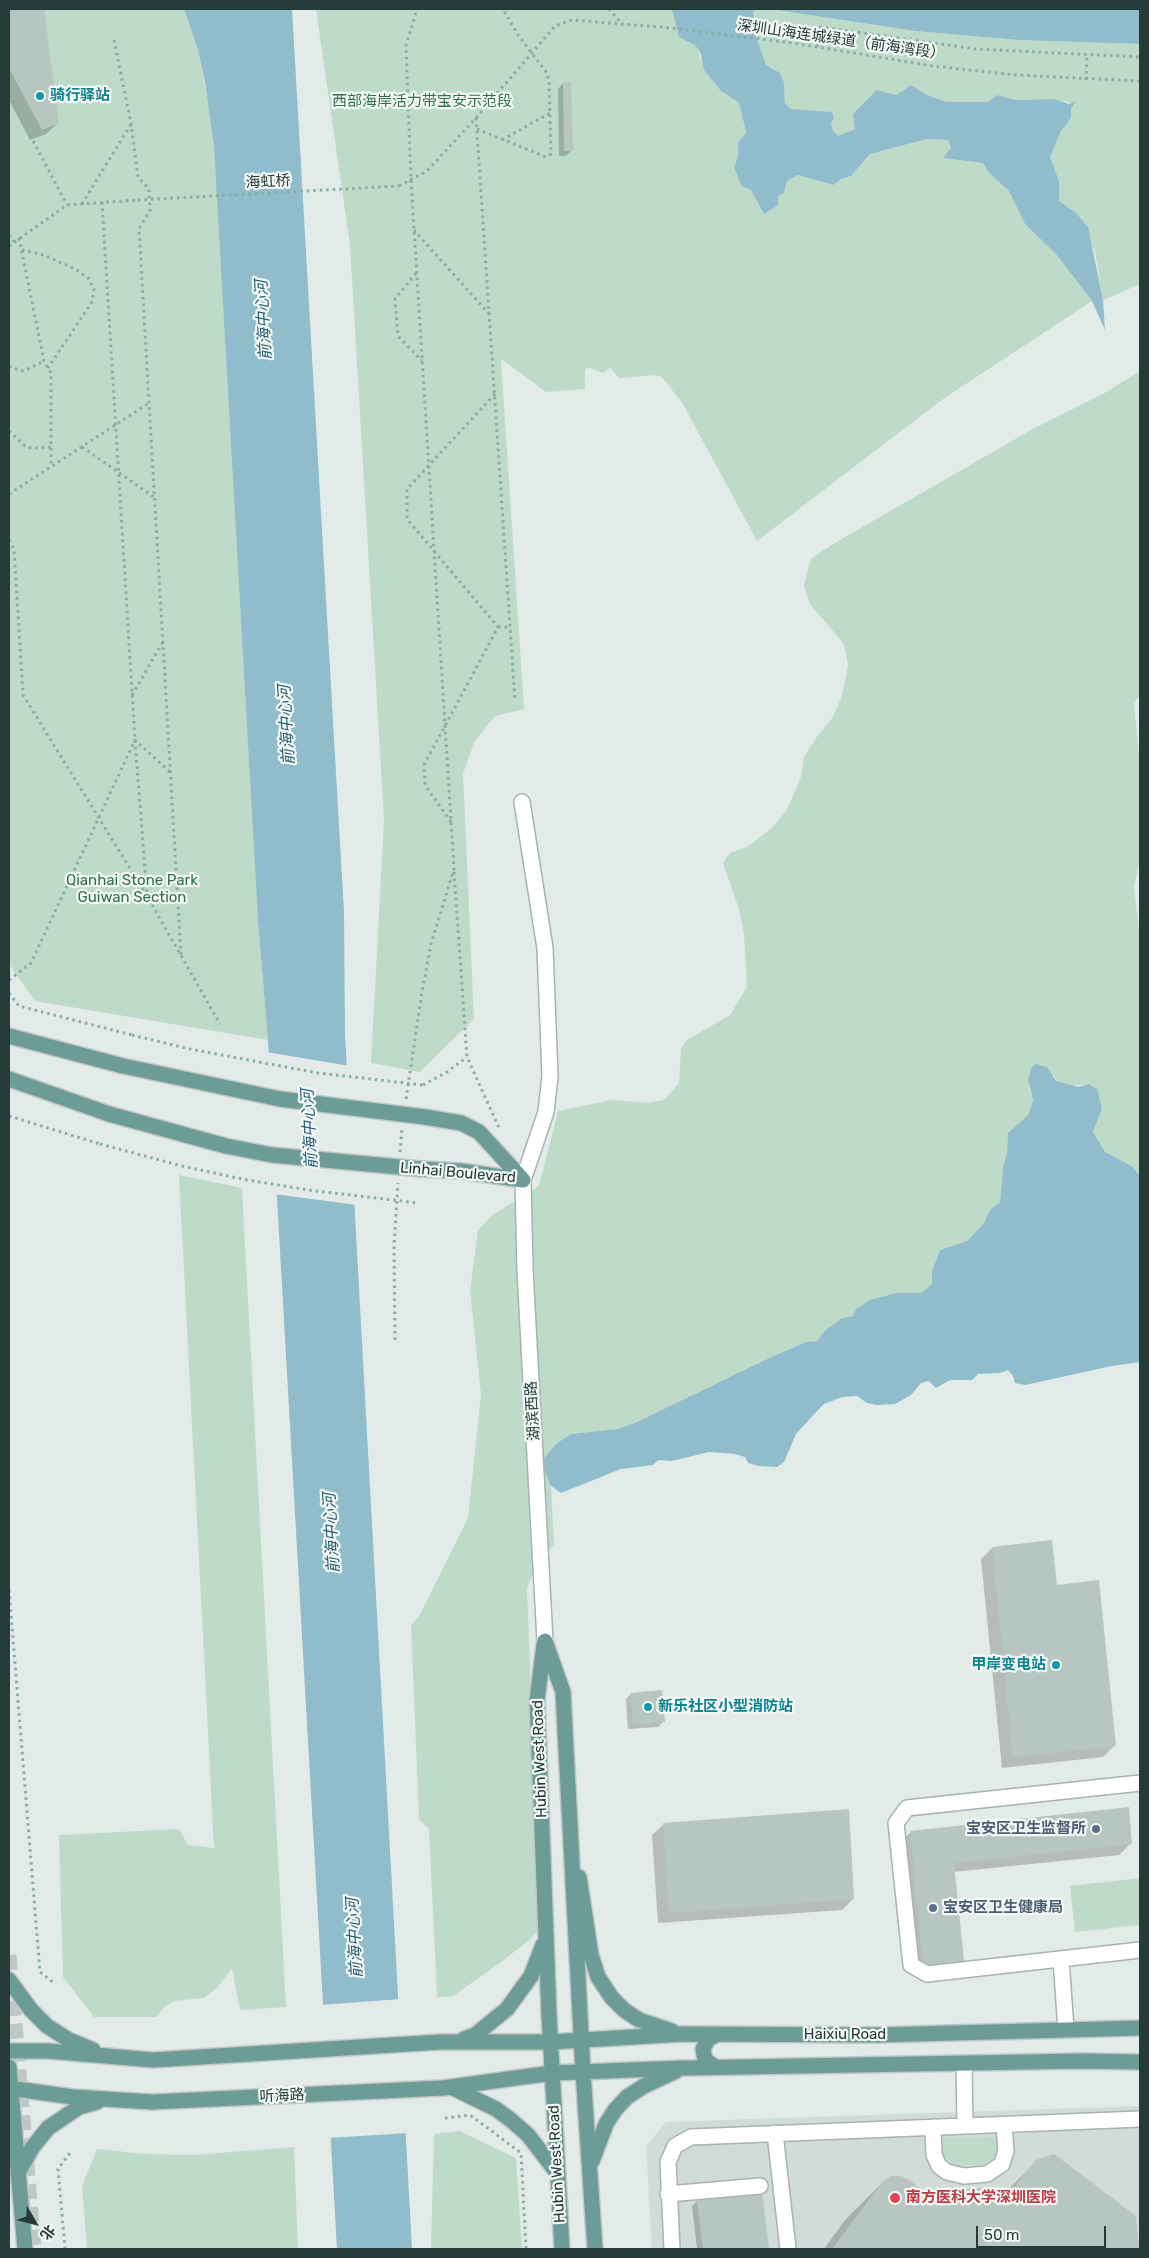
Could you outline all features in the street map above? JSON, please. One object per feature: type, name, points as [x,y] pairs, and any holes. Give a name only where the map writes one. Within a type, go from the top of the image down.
[{"type":"main road","name":"Linhai Boulevard","points":[[9,1036],[123,1066],[271,1097],[425,1116],[461,1123],[479,1132],[523,1180]]},
{"type":"main road","name":"Linhai Boulevard","points":[[9,1079],[108,1114],[226,1146],[272,1155],[461,1171],[523,1180]]},
{"type":"main road","points":[[9,1087],[32,1088]]},
{"type":"main road","name":"Hubin West Road","points":[[545,1642],[563,1692],[569,1832],[595,2249]]},
{"type":"main road","name":"Hubin West Road","points":[[545,1642],[536,1700],[550,2042],[562,2249]]},
{"type":"main road","points":[[569,1832],[586,1909],[592,1955],[598,1977],[612,1998],[624,2010],[639,2020],[683,2034]]},
{"type":"main road","points":[[456,2041],[476,2035],[507,2010],[531,1976],[546,1937]]},
{"type":"main road","points":[[9,1980],[31,2010],[47,2026],[80,2045],[109,2055]]},
{"type":"main road","name":"Haixiu Road","points":[[550,2042],[683,2034],[878,2035],[1140,2028]]},
{"type":"main road","points":[[715,2067],[705,2060],[703,2049],[708,2039],[718,2034]]},
{"type":"main road","points":[[9,2051],[109,2055],[153,2060],[456,2041],[550,2042]]},
{"type":"main road","name":"Haixiu Road","points":[[552,2073],[715,2067],[1140,2062]]},
{"type":"main road","points":[[9,2067],[25,2249]]},
{"type":"main road","points":[[590,2170],[606,2124],[615,2110],[627,2097],[644,2086],[684,2068]]},
{"type":"main road","name":"听海路","points":[[10,2088],[112,2100],[152,2102],[447,2087],[552,2073]]},
{"type":"main road","points":[[447,2087],[476,2098],[510,2120],[528,2135],[558,2174]]},
{"type":"main road","points":[[18,2174],[32,2148],[58,2120],[79,2107],[112,2100]]},
{"type":"street","name":"湖滨西路","points":[[522,802],[545,948],[550,1076],[546,1112],[523,1180],[525,1270],[545,1642]]},
{"type":"street","points":[[1140,1783],[907,1808],[896,1823],[911,1965],[927,1974],[1140,1950]]},
{"type":"street","points":[[1061,1959],[1066,2030]]},
{"type":"street","points":[[964,2064],[964,2126]]},
{"type":"street","points":[[672,2249],[668,2162],[675,2146],[682,2140],[701,2136],[1140,2120]]},
{"type":"street","points":[[933,2127],[934,2155],[939,2166],[953,2175],[964,2176],[987,2174],[1002,2164],[1006,2151],[1004,2125]]},
{"type":"street","points":[[775,2133],[788,2249]]},
{"type":"street","points":[[668,2194],[760,2186]]},
{"type":"path","points":[[417,9],[406,46],[411,182],[467,1057],[503,1136]]},
{"type":"path","points":[[477,129],[549,157],[550,112],[547,73],[518,35],[503,9]]},
{"type":"path","points":[[609,9],[621,24]]},
{"type":"path","name":"深圳山海连城绿道（前海湾段）","points":[[399,186],[411,182],[432,166],[556,26],[572,20],[671,28],[793,42],[933,66],[1086,80],[1140,82]]},
{"type":"path","points":[[817,47],[820,27],[976,49],[1087,56],[1140,57]]},
{"type":"path","points":[[114,40],[131,123],[138,177],[149,190],[150,211],[139,229],[181,956]]},
{"type":"path","points":[[1086,80],[1087,56]]},
{"type":"path","points":[[9,95],[68,204]]},
{"type":"path","points":[[502,140],[550,112]]},
{"type":"path","points":[[476,118],[515,700]]},
{"type":"path","points":[[82,204],[131,123]]},
{"type":"path","name":"海虹桥","points":[[102,202],[399,186]]},
{"type":"path","points":[[9,246],[68,204],[102,202],[132,695],[147,896]]},
{"type":"path","points":[[414,230],[490,315]]},
{"type":"path","points":[[9,235],[14,242]]},
{"type":"path","points":[[19,238],[44,361],[51,373],[51,467]]},
{"type":"path","points":[[22,250],[44,255],[75,269],[88,278],[94,289],[92,302],[48,368]]},
{"type":"path","points":[[417,272],[396,299],[397,327],[398,336],[422,361]]},
{"type":"path","points":[[9,366],[21,371],[44,361]]},
{"type":"path","points":[[495,394],[407,489],[407,519],[498,627],[510,627]]},
{"type":"path","points":[[9,494],[149,403]]},
{"type":"path","points":[[9,431],[25,446],[31,448],[51,447]]},
{"type":"path","points":[[82,447],[154,498]]},
{"type":"path","points":[[9,540],[14,549],[23,695],[147,896],[220,1024]]},
{"type":"path","points":[[451,823],[425,785],[424,765],[498,627]]},
{"type":"path","points":[[132,695],[163,641]]},
{"type":"path","points":[[9,980],[31,963],[135,740]]},
{"type":"path","points":[[135,740],[170,773]]},
{"type":"path","points":[[405,1104],[431,944],[454,869]]},
{"type":"path","points":[[9,993],[19,1006],[190,1049],[318,1073],[423,1085],[447,1072],[467,1057]]},
{"type":"path","points":[[9,1116],[100,1144],[182,1166],[242,1179],[308,1190],[418,1203]]},
{"type":"path","points":[[400,1159],[403,1121]]},
{"type":"path","points":[[395,1340],[394,1246],[398,1178]]},
{"type":"path","points":[[9,1590],[40,1972],[53,1982]]},
{"type":"path","points":[[445,2118],[470,2115],[520,2153],[526,2249]]},
{"type":"path","points":[[65,2249],[58,2169],[70,2153]]},
{"type":"shaded area","name":"南方医科大学深圳医院","points":[[1140,2106],[1140,2249],[652,2249],[646,2146],[666,2122]]},
{"type":"green space","name":"Qianhai Stone Park Guiwan Section","points":[[9,9],[184,9],[198,50],[210,113],[214,147],[258,921],[268,1040],[35,1001],[9,964]]},
{"type":"green space","name":"西部海岸活力带宝安示范段","points":[[316,9],[770,9],[915,31],[1018,40],[1140,44],[1140,284],[1103,300],[1095,252],[1075,212],[1059,201],[1059,181],[1050,157],[1061,131],[1071,118],[1071,109],[1075,104],[1054,99],[1016,100],[997,95],[988,102],[947,102],[927,95],[911,85],[896,95],[877,90],[855,129],[838,136],[833,131],[831,123],[819,111],[791,109],[785,103],[784,83],[774,68],[700,51],[699,57],[721,91],[739,103],[746,132],[738,143],[738,156],[734,167],[743,187],[751,190],[757,200],[784,193],[787,181],[797,175],[834,185],[841,179],[851,176],[870,154],[927,139],[948,140],[951,148],[944,158],[983,163],[989,173],[1009,191],[1025,224],[1056,254],[1092,301],[943,399],[757,541],[683,404],[662,377],[655,375],[619,378],[610,367],[603,373],[588,367],[585,371],[585,389],[546,392],[501,359],[524,709],[495,716],[474,742],[463,774],[474,1019],[420,1072],[371,1063],[384,820],[350,245]]},
{"type":"green space","points":[[1140,371],[1140,695],[1134,703],[1140,765],[1140,859],[1134,887],[1140,938],[1140,1176],[1132,1166],[1105,1152],[1093,1132],[1102,1109],[1088,1084],[1072,1086],[1056,1081],[1054,1075],[1028,1087],[1033,1100],[1028,1115],[1008,1133],[1000,1202],[990,1210],[984,1223],[967,1241],[940,1250],[932,1271],[932,1284],[921,1293],[897,1293],[853,1316],[842,1318],[817,1341],[806,1342],[767,1359],[637,1422],[618,1429],[571,1434],[542,1462],[551,1486],[554,1544],[536,1567],[527,1588],[540,1922],[537,1932],[501,1962],[453,1996],[437,1997],[429,1829],[419,1819],[411,1625],[421,1613],[468,1518],[481,1394],[470,1291],[478,1230],[491,1216],[539,1186],[558,1111],[612,1100],[646,1103],[664,1100],[679,1083],[681,1049],[687,1040],[730,1015],[747,987],[744,935],[739,909],[723,863],[730,853],[747,847],[772,828],[787,810],[801,777],[804,757],[833,717],[842,696],[848,665],[844,644],[810,604],[804,586],[812,558],[1031,430],[1103,394]]},
{"type":"green space","points":[[179,1175],[242,1188],[286,2007],[240,2010],[232,1968],[217,1988],[204,1998],[174,2001],[164,2007],[157,2017],[94,2017],[63,1977],[59,1835],[179,1829],[188,1845],[214,1848]]},
{"type":"green space","points":[[1140,1878],[1140,1925],[1075,1932],[1070,1886]]},
{"type":"green space","points":[[460,2131],[516,2158],[522,2249],[431,2249],[434,2134]]},
{"type":"green space","points":[[998,2137],[999,2148],[996,2155],[986,2164],[953,2164],[940,2152],[942,2138]]},
{"type":"green space","points":[[294,2147],[298,2249],[87,2249],[82,2186],[97,2149],[146,2154],[194,2155]]},
{"type":"water","name":"前海中心河","points":[[184,9],[292,9],[344,912],[345,1034],[412,2249],[337,2249],[268,1040],[258,921],[214,147],[205,82],[198,50]]},
{"type":"water","points":[[672,9],[758,9],[753,11],[755,34],[766,65],[780,73],[784,83],[785,103],[791,109],[832,112],[834,118],[831,123],[833,131],[838,136],[855,129],[853,114],[877,90],[896,95],[911,85],[927,95],[947,102],[988,102],[997,95],[1016,100],[1054,99],[1069,104],[1076,101],[1071,109],[1071,118],[1061,131],[1050,157],[1059,181],[1059,201],[1075,212],[1088,227],[1103,300],[1105,330],[1092,301],[1056,254],[1025,224],[1009,191],[989,173],[983,163],[943,158],[951,148],[948,140],[927,139],[870,154],[851,176],[841,179],[834,185],[797,175],[787,181],[784,193],[778,196],[778,205],[764,214],[751,190],[743,187],[739,181],[734,167],[738,156],[738,143],[746,132],[739,103],[721,91],[704,70],[700,51],[695,45],[679,37]]},
{"type":"water","points":[[770,9],[1140,9],[1140,44],[1018,40],[915,31]]},
{"type":"water","points":[[1035,1064],[1047,1067],[1056,1081],[1078,1087],[1088,1084],[1097,1089],[1102,1109],[1093,1132],[1105,1152],[1132,1166],[1140,1176],[1140,1362],[1112,1366],[1025,1385],[1015,1383],[1013,1376],[1008,1370],[1000,1373],[978,1374],[972,1380],[950,1380],[936,1388],[929,1381],[921,1383],[911,1395],[895,1404],[877,1405],[867,1403],[857,1396],[842,1397],[824,1404],[818,1410],[796,1434],[784,1462],[777,1467],[748,1463],[745,1457],[735,1454],[709,1452],[672,1461],[658,1460],[653,1465],[621,1469],[561,1493],[551,1486],[541,1462],[556,1444],[571,1434],[618,1429],[637,1422],[767,1359],[806,1342],[817,1341],[826,1330],[842,1318],[853,1316],[856,1309],[870,1300],[897,1293],[921,1293],[932,1284],[932,1271],[940,1250],[967,1241],[984,1223],[990,1210],[1000,1202],[1008,1133],[1028,1115],[1033,1100],[1028,1080],[1031,1069]]},
{"type":"pier","points":[[266,1052],[350,1066],[357,1205],[274,1194]]},
{"type":"pier","points":[[401,1999],[408,2133],[328,2138],[320,2005]]},
{"type":"building","name":"骑行驿站","points":[[9,9],[44,9],[59,123],[42,130],[9,68]]},
{"type":"building","points":[[563,82],[571,82],[573,151],[564,151]]},
{"type":"building","name":"甲岸变电站","points":[[1052,1540],[1057,1585],[1099,1580],[1116,1746],[1013,1757],[992,1547]]},
{"type":"building","name":"新乐社区小型消防站","points":[[662,1690],[665,1722],[633,1724],[630,1693]]},
{"type":"building","points":[[1129,1807],[1132,1844],[954,1863],[964,1961],[923,1966],[910,1831]]},
{"type":"building","points":[[849,1809],[854,1899],[669,1913],[663,1823]]},
{"type":"building","points":[[1054,2154],[1136,2216],[1139,2249],[832,2249],[883,2181],[891,2176],[900,2176],[908,2179],[940,2204],[964,2190],[980,2188],[1008,2195],[1036,2160]]},
{"type":"building","points":[[762,2192],[769,2249],[703,2249],[697,2200]]},
{"type":"tunnel","points":[[9,1955],[34,2249]]},
{"type":"place","name":"骑行驿站","points":[[40,96]]},
{"type":"place","name":"甲岸变电站","points":[[1056,1665]]},
{"type":"place","name":"新乐社区小型消防站","points":[[648,1707]]},
{"type":"place","name":"宝安区卫生监督所","points":[[1096,1829]]},
{"type":"place","name":"宝安区卫生健康局","points":[[933,1908]]},
{"type":"place","name":"南方医科大学深圳医院","points":[[895,2198]]}]
